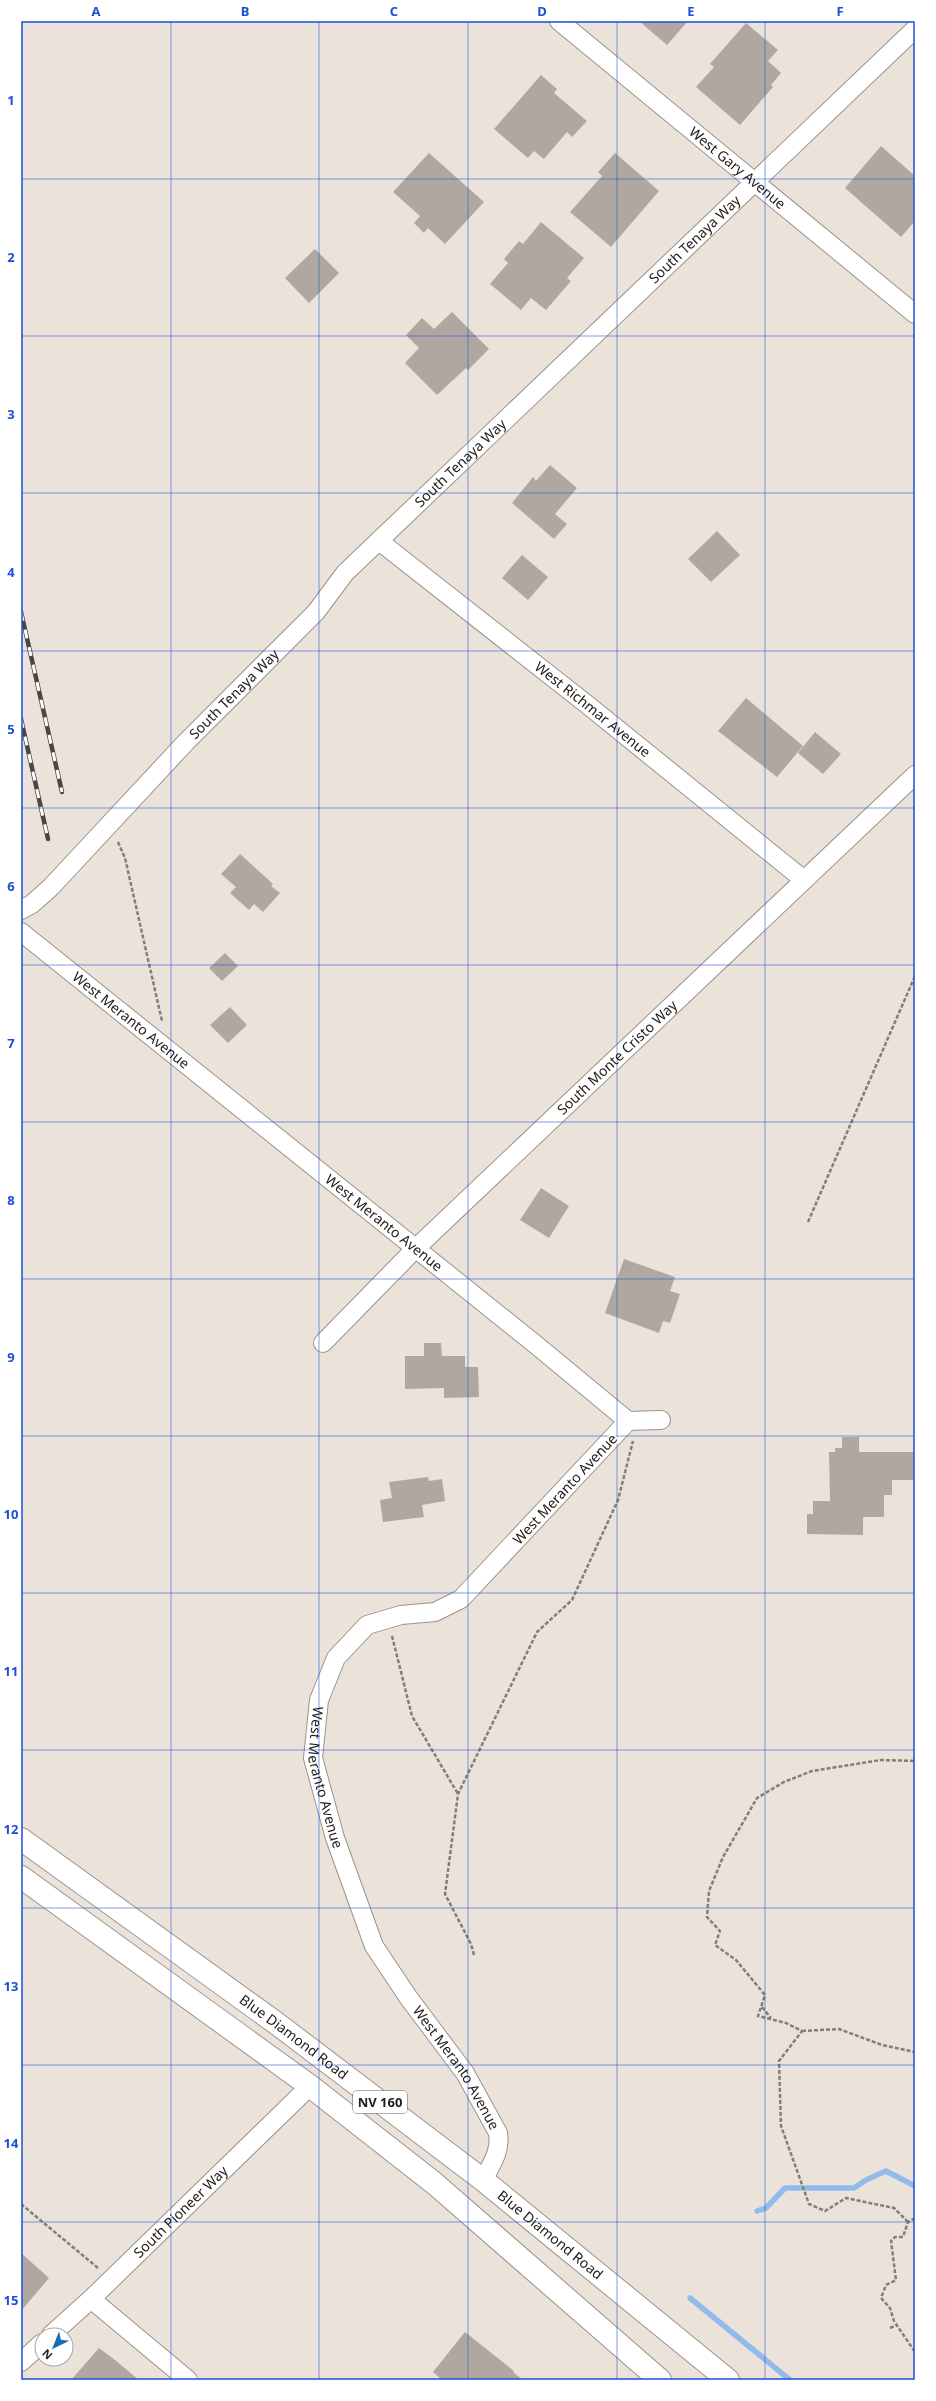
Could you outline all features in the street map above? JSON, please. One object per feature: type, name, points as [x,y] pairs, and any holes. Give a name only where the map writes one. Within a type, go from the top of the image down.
[{"type":"highway","name":"Blue Diamond Road","points":[[21,1839],[276,2023],[483,2180],[728,2380]]},
{"type":"highway","name":"NV 160","points":[[21,1877],[310,2086],[434,2183],[660,2380]]},
{"type":"street","name":"West Gary Avenue","points":[[559,21],[915,314]]},
{"type":"street","name":"South Tenaya Way","points":[[21,910],[32,904],[51,887],[186,742],[316,612],[345,573],[915,29]]},
{"type":"street","name":"West Richmar Avenue","points":[[379,541],[589,706],[804,880]]},
{"type":"street","name":"South Monte Cristo Way","points":[[323,1343],[415,1249],[915,775]]},
{"type":"street","name":"West Meranto Avenue","points":[[21,932],[535,1344],[628,1421],[461,1598],[435,1612],[401,1615],[367,1625],[336,1658],[320,1700],[313,1758],[335,1838],[374,1946],[408,1997],[465,2073],[498,2134],[500,2144],[483,2180]]},
{"type":"street","points":[[628,1421],[662,1420]]},
{"type":"street","name":"South Pioneer Way","points":[[60,2327],[91,2299],[310,2086]]},
{"type":"street","points":[[91,2299],[188,2380]]},
{"type":"street","points":[[21,2362],[34,2350]]},
{"type":"path","points":[[110,823],[125,858],[145,955],[169,1050]]},
{"type":"path","points":[[808,1222],[915,976]]},
{"type":"path","points":[[474,1955],[471,1944],[445,1894],[458,1794],[537,1632],[572,1600],[618,1500],[634,1444],[628,1421]]},
{"type":"path","points":[[390,1618],[395,1653],[412,1716],[458,1794]]},
{"type":"path","points":[[915,1761],[881,1760],[812,1771],[784,1782],[757,1798],[717,1870],[709,1891],[707,1917],[720,1931],[715,1945],[736,1960],[765,1995],[758,2016],[772,2019],[802,2031],[839,2029],[882,2045],[915,2052]]},
{"type":"path","points":[[762,2006],[772,2019]]},
{"type":"path","points":[[802,2031],[779,2061],[781,2126],[809,2204],[825,2211],[846,2198],[894,2208],[908,2222]]},
{"type":"path","points":[[21,2204],[111,2279]]},
{"type":"path","points":[[915,2218],[908,2222],[903,2237],[895,2237],[891,2241],[896,2280],[886,2285],[882,2298],[890,2308],[897,2326],[915,2352]]},
{"type":"path","points":[[890,2328],[897,2326]]},
{"type":"building","points":[[639,21],[688,21],[667,45]]},
{"type":"building","points":[[746,23],[778,50],[768,61],[781,73],[771,85],[773,87],[740,125],[696,87],[714,67],[710,64]]},
{"type":"building","points":[[541,75],[557,89],[554,93],[587,121],[572,137],[567,132],[544,159],[534,151],[528,158],[494,129]]},
{"type":"building","points":[[881,146],[915,176],[915,221],[901,237],[845,188]]},
{"type":"building","points":[[429,153],[484,202],[445,244],[428,228],[424,233],[414,223],[420,216],[393,192]]},
{"type":"building","points":[[615,153],[659,191],[611,247],[570,212],[602,176],[598,172]]},
{"type":"building","points":[[541,222],[584,258],[567,278],[571,281],[546,310],[531,298],[521,310],[490,284],[508,263],[504,259],[519,241],[523,244]]},
{"type":"building","points":[[315,249],[339,273],[309,303],[285,278]]},
{"type":"building","points":[[452,312],[489,349],[468,370],[466,368],[437,395],[405,363],[419,348],[406,335],[422,318],[434,329]]},
{"type":"building","points":[[550,465],[577,488],[555,514],[567,524],[554,539],[512,503],[533,477],[536,481]]},
{"type":"building","points":[[717,531],[740,555],[711,582],[688,559]]},
{"type":"building","points":[[522,555],[548,577],[528,600],[502,578]]},
{"type":"building","points":[[746,698],[803,746],[777,777],[718,731]]},
{"type":"building","points":[[815,732],[841,754],[823,774],[798,753]]},
{"type":"building","points":[[240,854],[273,884],[271,886],[280,893],[263,912],[254,904],[249,910],[230,893],[236,887],[221,874]]},
{"type":"building","points":[[225,953],[238,966],[222,981],[209,968]]},
{"type":"building","points":[[230,1007],[247,1025],[228,1043],[210,1025]]},
{"type":"building","points":[[541,1188],[569,1206],[549,1238],[520,1220]]},
{"type":"building","points":[[624,1259],[675,1277],[670,1291],[680,1294],[670,1323],[663,1321],[659,1333],[605,1313]]},
{"type":"building","points":[[424,1343],[441,1343],[442,1356],[465,1356],[465,1367],[478,1367],[479,1397],[444,1398],[444,1388],[405,1389],[405,1356],[424,1356]]},
{"type":"building","points":[[842,1437],[859,1437],[859,1452],[915,1452],[915,1480],[892,1480],[892,1495],[884,1495],[884,1517],[863,1517],[863,1535],[807,1534],[807,1514],[813,1514],[813,1501],[830,1501],[829,1452],[835,1452],[835,1448],[842,1448]]},
{"type":"building","points":[[428,1477],[429,1481],[442,1479],[445,1501],[422,1505],[424,1517],[383,1522],[380,1500],[392,1498],[389,1482]]},
{"type":"building","points":[[21,2253],[49,2278],[21,2311]]},
{"type":"building","points":[[465,2332],[523,2380],[442,2380],[433,2372]]},
{"type":"building","points":[[99,2348],[115,2360],[139,2380],[71,2380]]},
{"type":"waterway","points":[[757,2211],[766,2208],[785,2188],[854,2188],[866,2180],[886,2171],[915,2186]]},
{"type":"waterway","points":[[690,2298],[790,2380]]},
{"type":"railway","points":[[21,612],[62,792]]},
{"type":"railway","points":[[21,719],[48,839]]}]
